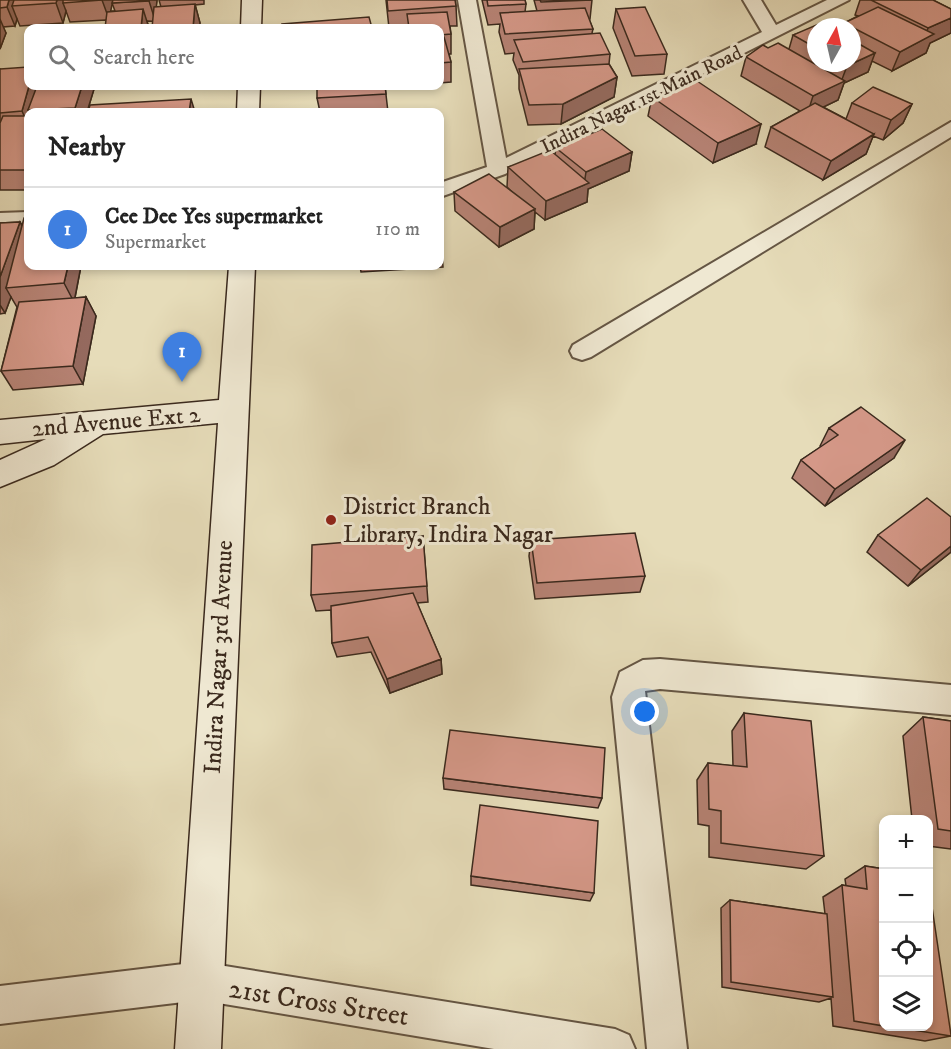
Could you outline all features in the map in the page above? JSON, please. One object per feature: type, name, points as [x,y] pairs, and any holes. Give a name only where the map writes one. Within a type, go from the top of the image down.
[{"type":"street","points":[[251,24],[252,0]]},
{"type":"street","points":[[468,0],[498,170]]},
{"type":"street","points":[[752,0],[772,33]]},
{"type":"street","name":"Indira Nagar 1st Main Road","points":[[444,189],[498,170],[840,0]]},
{"type":"street","points":[[248,108],[249,90]]},
{"type":"street","points":[[582,351],[951,128]]},
{"type":"street","points":[[0,220],[24,219]]},
{"type":"street","name":"Indira Nagar 3rd Avenue","points":[[198,1049],[232,410],[242,270]]},
{"type":"street","name":"2nd Avenue Ext 2","points":[[0,432],[232,410]]},
{"type":"street","points":[[0,474],[43,456],[100,423]]},
{"type":"street","points":[[667,1049],[628,697],[631,682],[643,675],[660,674],[951,700]]},
{"type":"street","name":"21st Cross Street","points":[[0,1005],[200,981],[615,1049]]},
{"type":"building","points":[[0,0],[9,0],[7,7],[0,8]]},
{"type":"building","points":[[14,0],[57,0],[56,3],[12,6]]},
{"type":"building","points":[[63,0],[102,0],[63,3]]},
{"type":"building","points":[[113,0],[149,0],[149,1],[112,3]]},
{"type":"building","points":[[387,0],[455,0],[456,6],[388,11]]},
{"type":"building","points":[[487,0],[525,0],[526,4],[488,6]]},
{"type":"building","points":[[540,0],[592,0],[541,2]]},
{"type":"building","points":[[871,0],[933,0],[951,9],[951,18],[928,28]]},
{"type":"building","points":[[195,4],[193,24],[152,24],[154,7]]},
{"type":"building","points":[[645,7],[667,54],[635,56],[616,9]]},
{"type":"building","points":[[878,7],[934,34],[900,52],[861,32],[861,18],[855,18]]},
{"type":"building","points":[[585,8],[593,29],[505,34],[500,13]]},
{"type":"building","points":[[143,9],[141,24],[106,24],[107,12]]},
{"type":"building","points":[[447,12],[451,34],[444,35],[444,24],[408,24],[407,14]]},
{"type":"building","points":[[369,17],[371,24],[282,24]]},
{"type":"building","points":[[807,29],[807,43],[793,35]]},
{"type":"building","points":[[600,33],[610,54],[523,62],[514,40]]},
{"type":"building","points":[[444,37],[451,62],[444,63]]},
{"type":"building","points":[[778,43],[807,59],[807,72],[829,72],[845,81],[813,96],[746,57],[763,45],[768,48]]},
{"type":"building","points":[[861,45],[875,53],[861,60]]},
{"type":"building","points":[[609,64],[617,77],[563,104],[529,105],[519,69]]},
{"type":"building","points":[[24,67],[24,90],[28,90],[22,111],[0,113],[0,69]]},
{"type":"building","points":[[694,79],[761,124],[718,143],[652,97]]},
{"type":"building","points":[[873,87],[912,104],[891,120],[852,103]]},
{"type":"building","points":[[36,90],[81,90],[75,108],[29,108]]},
{"type":"building","points":[[317,90],[386,90],[386,94],[317,98]]},
{"type":"building","points":[[191,99],[190,108],[89,108],[90,105]]},
{"type":"building","points":[[815,103],[874,134],[831,161],[771,127]]},
{"type":"building","points":[[3,116],[24,116],[24,170],[0,170],[0,123]]},
{"type":"building","points":[[602,129],[632,152],[586,172],[556,148]]},
{"type":"building","points":[[550,150],[589,183],[546,201],[508,167]]},
{"type":"building","points":[[489,174],[535,209],[500,227],[454,192]]},
{"type":"building","points":[[24,218],[24,270],[67,270],[64,283],[6,288]]},
{"type":"building","points":[[20,222],[0,277],[0,223]]},
{"type":"building","points":[[86,297],[73,366],[1,371],[19,302]]},
{"type":"building","points":[[861,407],[905,440],[835,489],[801,460],[838,435],[829,428]]},
{"type":"building","points":[[927,498],[951,517],[951,546],[921,570],[878,535]]},
{"type":"building","points":[[635,533],[645,576],[537,583],[531,540]]},
{"type":"building","points":[[423,536],[427,586],[311,595],[312,545]]},
{"type":"building","points":[[413,593],[441,659],[387,679],[368,637],[332,643],[331,606]]},
{"type":"building","points":[[744,713],[811,721],[824,856],[721,843],[721,811],[709,809],[708,763],[747,767]]},
{"type":"building","points":[[923,717],[951,721],[951,831],[938,829]]},
{"type":"building","points":[[450,730],[605,748],[602,798],[443,778]]},
{"type":"building","points":[[480,805],[598,821],[594,893],[471,876]]},
{"type":"building","points":[[865,866],[879,868],[879,1025],[854,1021],[842,885],[867,889]]},
{"type":"building","points":[[730,900],[827,914],[833,997],[731,982]]},
{"type":"building","points":[[933,914],[951,1036],[920,1031],[933,1031]]},
{"type":"place","name":"Cee Dee Yes supermarket","points":[[182,382]]},
{"type":"place","name":"District Branch Library, Indira Nagar","points":[[331,520]]}]
